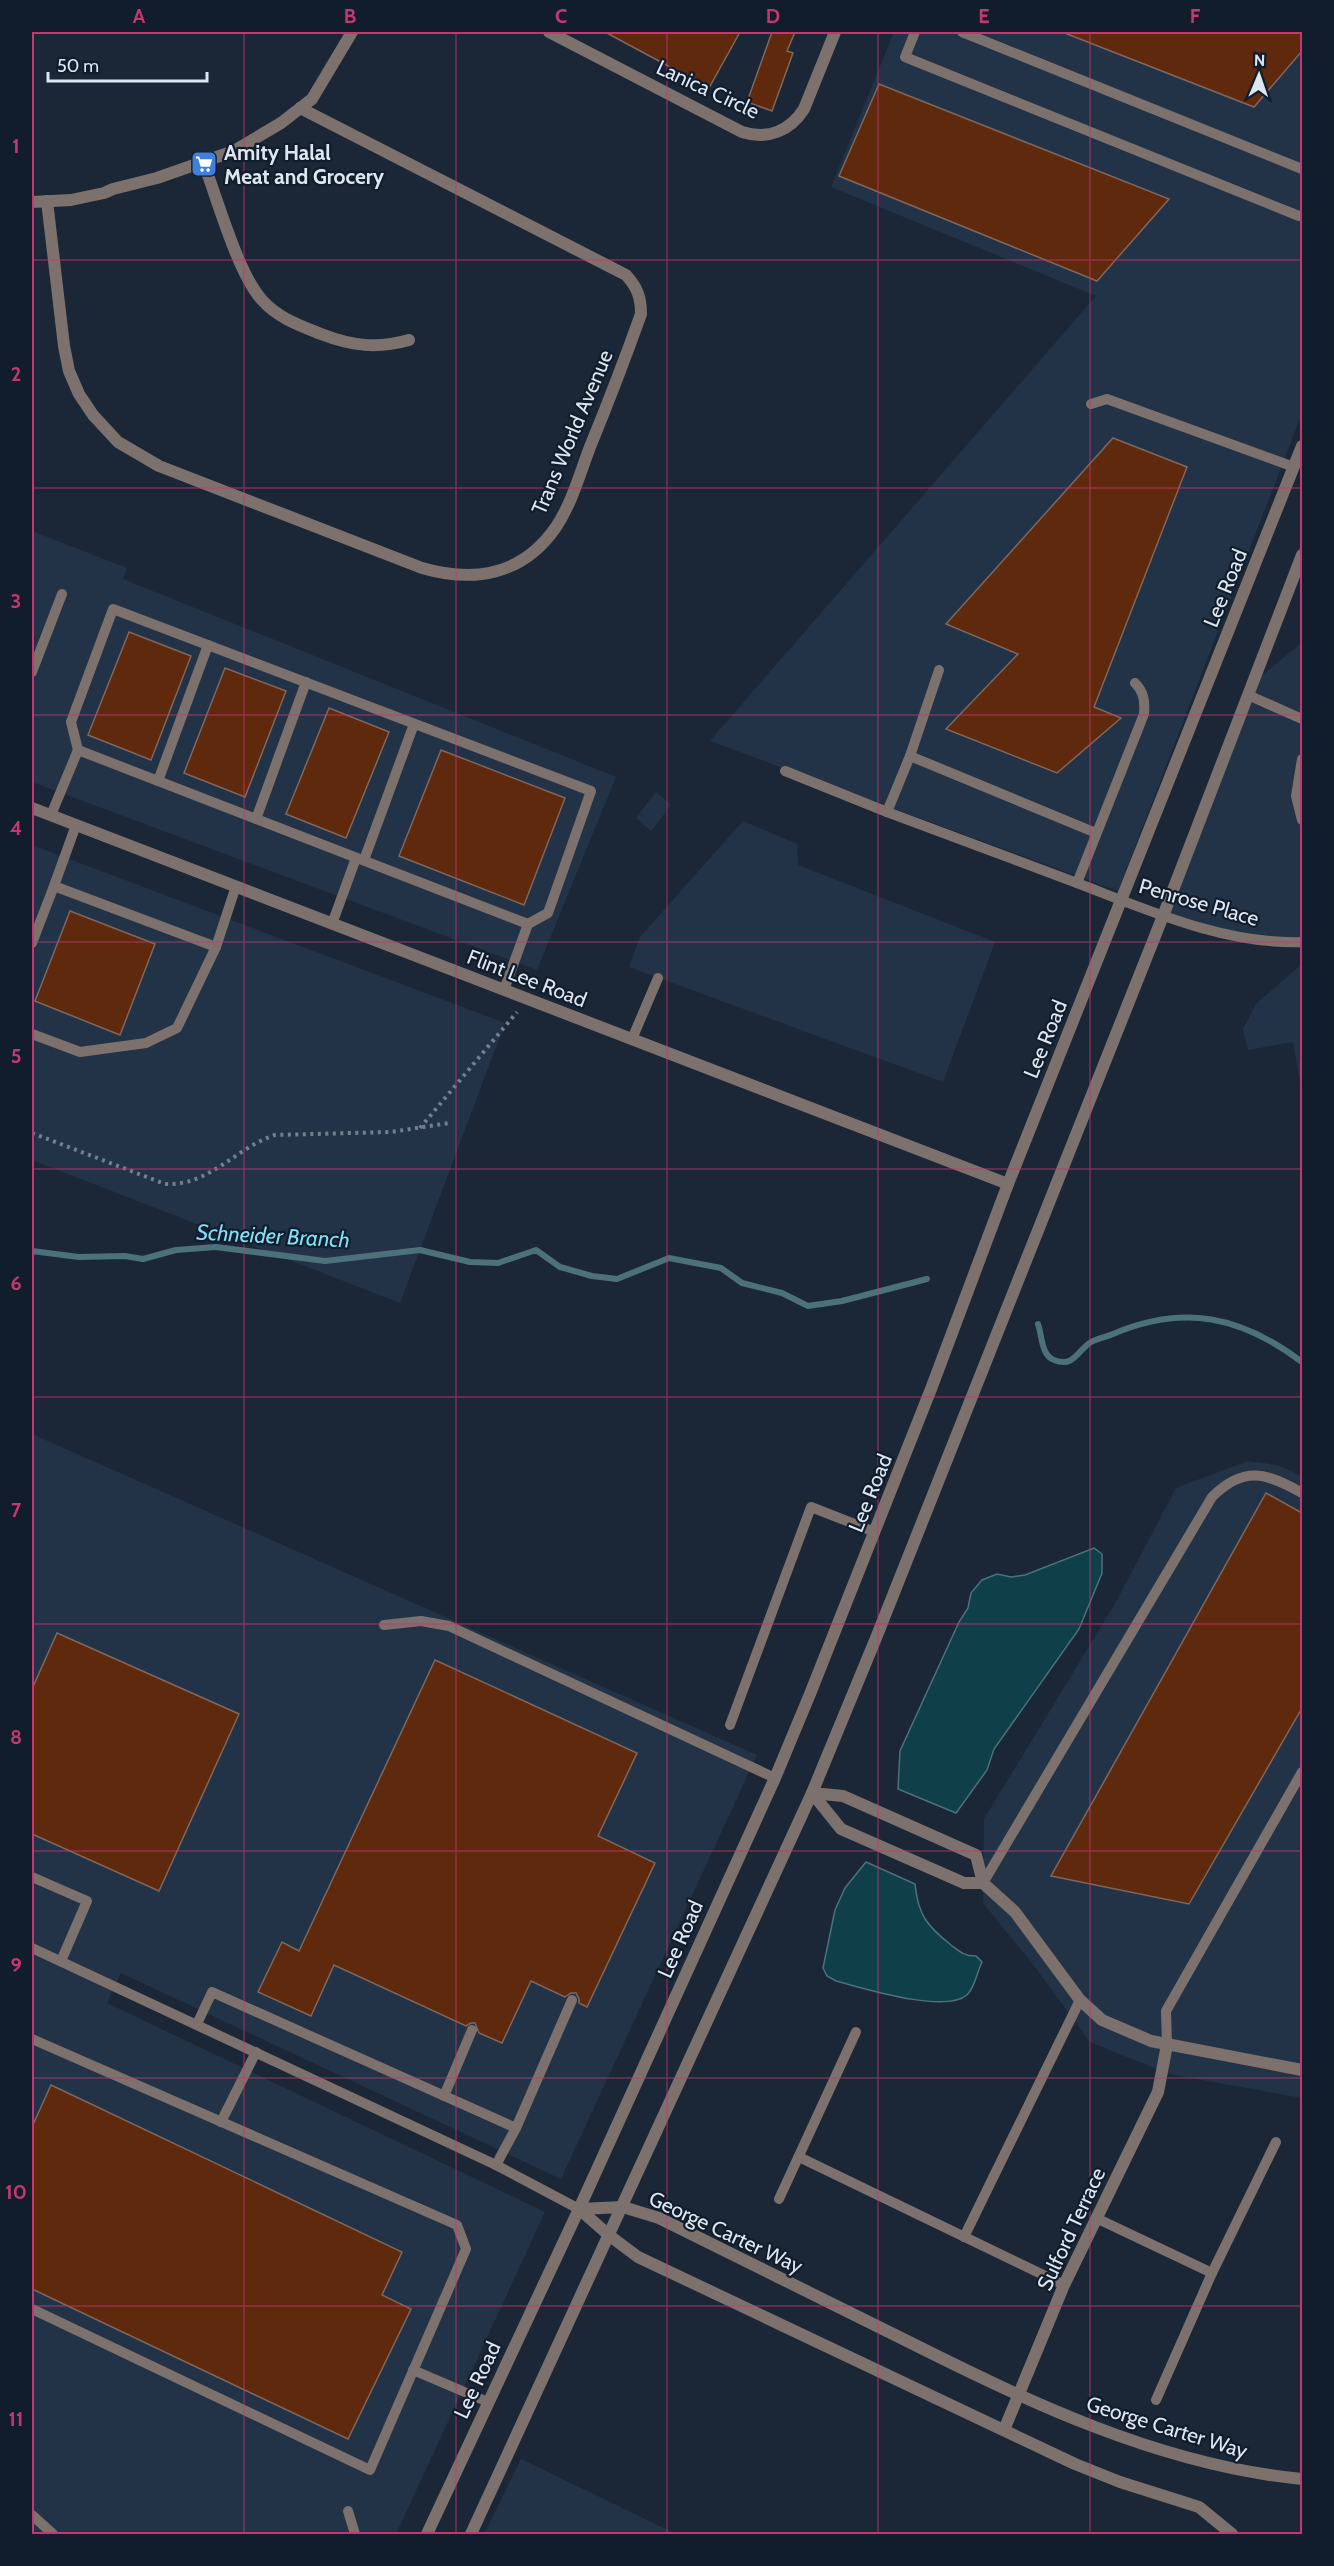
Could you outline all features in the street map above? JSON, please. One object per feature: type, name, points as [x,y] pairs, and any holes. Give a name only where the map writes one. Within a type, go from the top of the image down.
[{"type":"street","points":[[32,202],[71,200],[104,193],[234,151],[281,123],[312,99],[352,32]]},
{"type":"street","name":"Lanica Circle","points":[[549,32],[742,132],[765,135],[788,127],[798,119],[835,32]]},
{"type":"street","name":"Trans World Avenue","points":[[47,201],[69,371],[79,394],[93,416],[118,442],[159,466],[422,568],[445,575],[466,577],[489,574],[509,567],[543,543],[565,510],[641,314],[641,299],[636,286],[626,275],[300,108]]},
{"type":"street","points":[[203,162],[247,279],[269,307],[287,320],[344,343],[366,347],[388,346],[409,340]]},
{"type":"street","name":"Lee Road","points":[[427,2535],[579,2209],[775,1778],[876,1532],[1008,1184],[1302,446]]},
{"type":"street","points":[[471,2535],[812,1794],[1163,916],[1302,555]]},
{"type":"street","name":"Flint Lee Road","points":[[32,808],[1008,1184]]},
{"type":"street","points":[[812,1794],[841,1829],[964,1883],[983,1883]]},
{"type":"street","points":[[812,1794],[843,1796],[976,1855],[983,1883],[1015,1912],[1080,2000],[1102,2020],[1116,2028],[1137,2037],[1167,2045],[1302,2070]]},
{"type":"street","name":"Sulford Terrace","points":[[1004,2430],[1064,2285],[1158,2092],[1167,2045]]},
{"type":"street","name":"George Carter Way","points":[[579,2209],[623,2206],[659,2218],[1018,2397],[1081,2423],[1210,2464],[1265,2476],[1302,2479]]},
{"type":"street","points":[[579,2209],[639,2257],[1102,2475],[1199,2507],[1232,2535]]},
{"type":"lane","points":[[915,32],[906,57],[1299,216],[1302,215]]},
{"type":"lane","points":[[962,32],[1302,169]]},
{"type":"lane","points":[[1091,404],[1107,399],[1294,466]]},
{"type":"lane","points":[[32,672],[62,594]]},
{"type":"lane","points":[[51,815],[78,750],[71,722],[113,609],[591,791],[548,913],[528,924],[504,990]]},
{"type":"lane","points":[[158,781],[208,645]]},
{"type":"lane","points":[[887,812],[910,756],[939,670]]},
{"type":"lane","points":[[256,819],[306,682]]},
{"type":"lane","points":[[1077,883],[1144,714],[1145,701],[1142,689],[1135,683]]},
{"type":"lane","points":[[1248,695],[1302,719]]},
{"type":"lane","points":[[332,924],[414,724]]},
{"type":"lane","points":[[78,750],[528,924]]},
{"type":"lane","points":[[910,756],[1096,833]]},
{"type":"lane","points":[[1302,759],[1296,796],[1302,820]]},
{"type":"lane","name":"Penrose Place","points":[[785,771],[1163,916],[1259,940],[1302,942]]},
{"type":"lane","points":[[32,943],[76,825]]},
{"type":"lane","points":[[54,886],[216,947]]},
{"type":"lane","points":[[32,1034],[80,1052],[146,1043],[177,1028],[216,947],[236,886]]},
{"type":"lane","points":[[632,1039],[658,978]]},
{"type":"lane","points":[[983,1883],[1212,1497],[1225,1484],[1261,1475],[1275,1477],[1302,1493]]},
{"type":"lane","points":[[730,1725],[811,1507],[876,1532]]},
{"type":"lane","points":[[384,1625],[422,1621],[449,1626],[775,1778]]},
{"type":"lane","points":[[1167,2045],[1166,2011],[1302,1772]]},
{"type":"lane","points":[[32,1877],[87,1901],[61,1960]]},
{"type":"lane","points":[[32,1948],[496,2165],[579,2209]]},
{"type":"lane","points":[[197,2024],[212,1992],[516,2128]]},
{"type":"lane","points":[[496,2165],[516,2128],[572,2000]]},
{"type":"lane","points":[[964,2237],[1080,2000]]},
{"type":"lane","points":[[444,2096],[472,2030]]},
{"type":"lane","points":[[779,2199],[856,2032]]},
{"type":"lane","points":[[32,2039],[457,2225],[466,2249],[370,2470],[32,2309]]},
{"type":"lane","points":[[221,2122],[256,2052]]},
{"type":"lane","points":[[1155,2400],[1212,2273],[1276,2142]]},
{"type":"lane","points":[[798,2157],[1064,2285]]},
{"type":"lane","points":[[1096,2218],[1212,2273]]},
{"type":"lane","points":[[413,2370],[488,2402]]},
{"type":"lane","points":[[348,2511],[355,2535]]},
{"type":"lane","points":[[32,2514],[53,2535]]},
{"type":"path","points":[[420,1129],[528,999]]},
{"type":"path","points":[[32,1133],[165,1184],[180,1185],[205,1177],[262,1140],[275,1135],[391,1132],[449,1123]]},
{"type":"shaded area","points":[[894,32],[1302,32],[1302,413],[1118,891],[710,741],[1096,296],[831,187]]},
{"type":"shaded area","points":[[32,531],[127,568],[123,579],[616,777],[537,970],[32,782]]},
{"type":"shaded area","points":[[1302,642],[1302,942],[1289,943],[1163,916],[1252,684]]},
{"type":"shaded area","points":[[656,792],[671,805],[651,831],[636,818]]},
{"type":"shaded area","points":[[743,821],[797,844],[798,865],[995,942],[943,1082],[629,967],[640,937]]},
{"type":"shaded area","points":[[32,845],[505,1023],[400,1303],[32,1160]]},
{"type":"shaded area","points":[[1302,964],[1302,1094],[1293,1042],[1248,1050],[1243,1029],[1256,1004]]},
{"type":"shaded area","points":[[32,1434],[757,1755],[561,2179],[121,1973],[107,2003],[545,2212],[396,2534],[32,2534]]},
{"type":"shaded area","points":[[1248,1461],[1277,1465],[1302,1476],[1302,2098],[1169,2074],[1090,2042],[1035,1967],[983,1903],[984,1819],[1116,1602],[1176,1488]]},
{"type":"shaded area","points":[[1094,1548],[1102,1554],[1102,1573],[1079,1629],[994,1749],[987,1770],[956,1813],[898,1789],[900,1751],[959,1622],[968,1608],[971,1593],[982,1580],[997,1574],[1011,1577],[1025,1575]]},
{"type":"shaded area","points":[[866,1862],[915,1884],[921,1912],[930,1926],[960,1952],[976,1956],[982,1962],[974,1984],[967,1995],[956,2000],[923,2001],[865,1989],[836,1981],[827,1976],[823,1968],[835,1910],[845,1888]]},
{"type":"shaded area","points":[[521,2459],[676,2534],[484,2534]]},
{"type":"building","points":[[605,32],[740,32],[709,88]]},
{"type":"building","points":[[772,32],[795,32],[787,51],[793,53],[772,111],[747,102]]},
{"type":"building","points":[[1062,32],[1302,32],[1302,51],[1254,107]]},
{"type":"building","points":[[879,84],[1169,199],[1097,281],[839,176]]},
{"type":"building","points":[[1113,438],[1187,467],[1094,707],[1121,718],[1057,773],[946,729],[1018,654],[946,624]]},
{"type":"building","points":[[129,632],[191,656],[151,760],[88,735]]},
{"type":"building","points":[[225,668],[286,691],[245,797],[184,773]]},
{"type":"building","points":[[329,708],[389,732],[346,838],[286,814]]},
{"type":"building","points":[[441,750],[565,798],[524,905],[399,856]]},
{"type":"building","points":[[70,911],[155,944],[120,1035],[35,1001]]},
{"type":"building","points":[[1266,1493],[1302,1513],[1302,1708],[1189,1904],[1051,1876]]},
{"type":"building","points":[[57,1633],[239,1714],[159,1891],[32,1834],[32,1689]]},
{"type":"building","points":[[435,1660],[637,1753],[598,1836],[655,1863],[587,2007],[579,2003],[576,1993],[565,1997],[531,1981],[502,2043],[479,2033],[475,2023],[466,2026],[334,1965],[311,2016],[258,1992],[282,1942],[299,1951]]},
{"type":"building","points":[[51,2085],[402,2252],[382,2295],[411,2309],[348,2439],[32,2289],[32,2127]]},
{"type":"waterway","name":"Schneider Branch","points":[[32,1253],[32,1251],[79,1257],[125,1256],[143,1259],[176,1250],[216,1247],[325,1261],[420,1250],[470,1262],[498,1263],[536,1250],[560,1267],[592,1276],[617,1279],[669,1258],[721,1268],[742,1283],[782,1293],[808,1306],[842,1301],[927,1279]]},
{"type":"waterway","points":[[1038,1324],[1047,1354],[1061,1362],[1071,1360],[1091,1342],[1139,1325],[1164,1319],[1188,1318],[1234,1325],[1257,1334],[1302,1362]]},
{"type":"place","name":"Amity Halal Meat and Grocery","points":[[204,164]]}]
